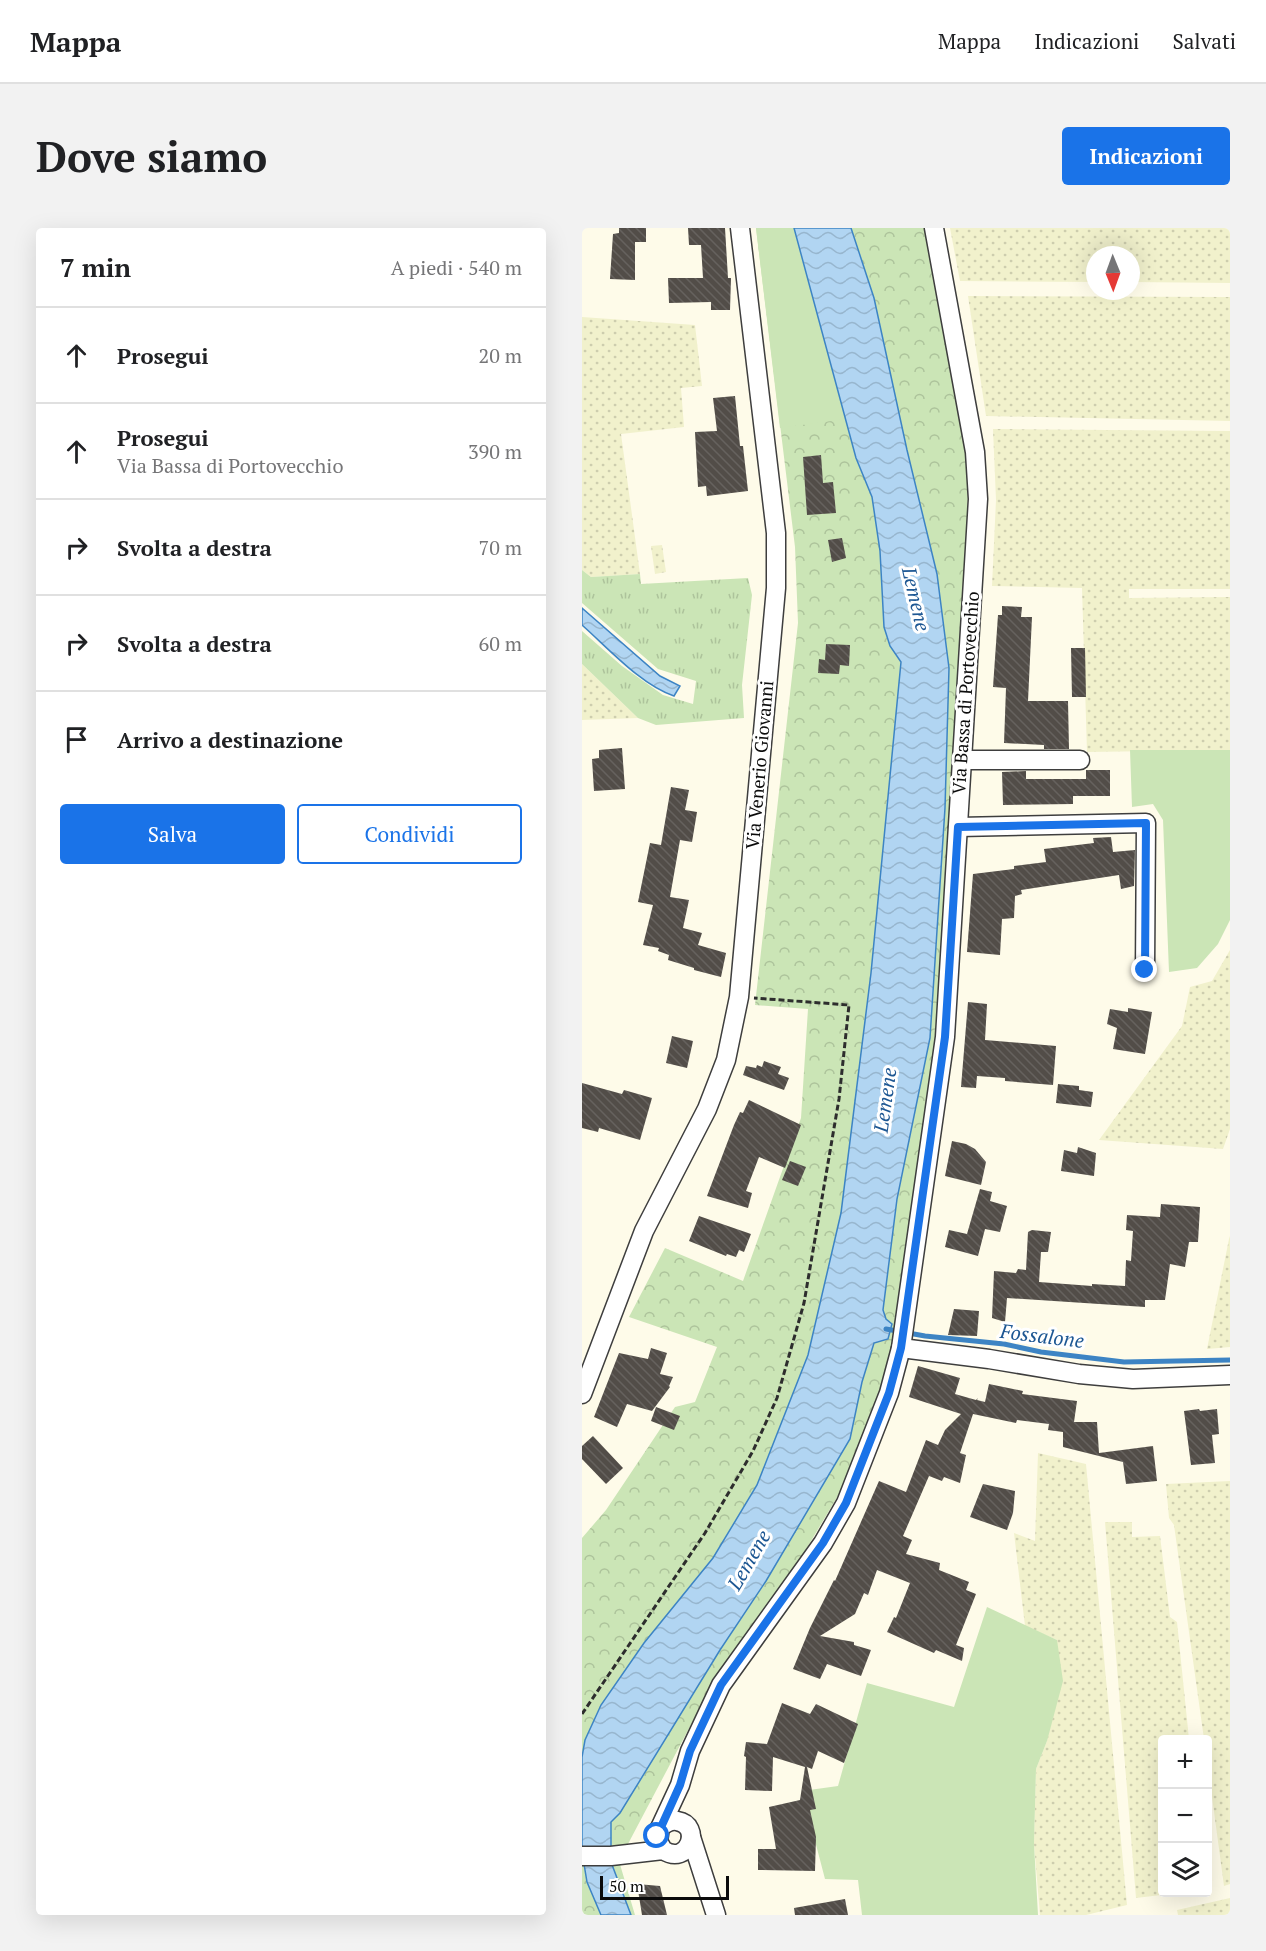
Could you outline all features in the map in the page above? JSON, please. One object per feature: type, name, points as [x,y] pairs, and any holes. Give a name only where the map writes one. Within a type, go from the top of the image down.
[{"type":"street","name":"Via Venerio Giovanni","points":[[582,1394],[644,1231],[707,1109],[726,1060],[739,997],[776,588],[776,533],[740,228]]},
{"type":"street","name":"Via Bassa di Portovecchio","points":[[659,1829],[680,1785],[690,1751],[721,1685],[823,1543],[846,1503],[889,1393],[902,1335],[945,1037],[978,499],[975,452],[934,228]]},
{"type":"street","points":[[962,760],[1080,760]]},
{"type":"street","points":[[958,827],[1146,823],[1145,970]]},
{"type":"street","points":[[902,1335],[989,1359],[1079,1374],[1133,1379],[1230,1375]]},
{"type":"street","points":[[582,1856],[683,1851],[690,1843],[680,1785]]},
{"type":"street","points":[[620,1854],[664,1824],[674,1820],[684,1823],[716,1915]]},
{"type":"street","points":[[659,1829],[658,1841],[667,1852],[703,1876]]},
{"type":"path","points":[[582,1714],[705,1533],[753,1451],[777,1398],[804,1303],[839,1099],[849,1005],[739,997]]},
{"type":"green space","points":[[756,228],[930,228],[969,457],[963,645],[936,1066],[895,1340],[878,1406],[839,1494],[783,1588],[714,1681],[619,1861],[635,1915],[582,1915],[582,1538],[606,1510],[675,1407],[695,1402],[717,1347],[629,1317],[665,1248],[743,1281],[801,1118],[808,1009],[755,1005],[798,623],[795,547]]},
{"type":"green space","points":[[756,228],[794,228],[846,419],[780,428]]},
{"type":"green space","points":[[950,228],[1230,228],[1230,283],[1140,282],[1140,246],[1086,246],[1086,282],[960,281]]},
{"type":"green space","points":[[968,296],[1086,296],[1086,300],[1140,300],[1140,297],[1230,297],[1230,421],[986,416]]},
{"type":"green space","points":[[582,317],[695,325],[702,386],[681,388],[684,427],[621,434],[640,574],[591,577],[582,570]]},
{"type":"green space","points":[[993,429],[1230,431],[1230,589],[1129,589],[1129,598],[1230,597],[1230,750],[1087,752],[1082,588],[992,586],[996,500]]},
{"type":"green space","points":[[662,545],[666,572],[655,574],[651,546]]},
{"type":"green space","points":[[582,570],[591,577],[640,574],[641,584],[748,578],[752,595],[742,685],[744,718],[656,725],[638,718],[582,664],[582,631],[622,666],[663,695],[693,704],[696,681],[658,669],[582,603]]},
{"type":"green space","points":[[582,664],[638,718],[582,720]]},
{"type":"green space","points":[[1130,750],[1230,750],[1230,920],[1218,944],[1197,968],[1169,972],[1163,820],[1153,804],[1132,807]]},
{"type":"green space","points":[[1230,950],[1230,1129],[1223,1149],[1099,1140],[1182,1026],[1190,987],[1212,981]]},
{"type":"green space","points":[[1230,1236],[1230,1347],[1207,1349],[1229,1239]]},
{"type":"green space","points":[[1038,1453],[1086,1464],[1127,1905],[1086,1915],[1040,1915],[1034,1844],[1036,1769],[1047,1741],[1057,1640],[1025,1626],[1014,1533],[1035,1541]]},
{"type":"green space","points":[[1230,1481],[1230,1884],[1224,1886],[1212,1797],[1212,1735],[1203,1735],[1174,1525],[1169,1518],[1166,1484]]},
{"type":"green space","points":[[1105,1522],[1132,1522],[1132,1537],[1160,1536],[1170,1617],[1177,1622],[1189,1735],[1158,1735],[1158,1895],[1136,1898]]},
{"type":"green space","points":[[987,1607],[1057,1640],[1063,1681],[1047,1741],[1036,1769],[1034,1844],[1038,1915],[862,1915],[858,1880],[825,1879],[802,1791],[838,1786],[867,1683],[954,1707]]},
{"type":"green space","points":[[1230,1898],[1230,1915],[1178,1915],[1177,1910]]},
{"type":"water","name":"Lemene","points":[[794,228],[851,228],[874,298],[937,574],[949,668],[945,808],[930,1038],[897,1199],[883,1310],[886,1319],[892,1324],[888,1339],[874,1343],[862,1382],[850,1439],[766,1581],[720,1650],[620,1813],[611,1822],[611,1862],[631,1915],[601,1915],[587,1882],[582,1852],[582,1757],[585,1740],[601,1705],[644,1643],[713,1558],[757,1485],[808,1355],[841,1213],[871,973],[901,662],[890,646],[884,627],[880,551],[872,497],[856,458]]},
{"type":"water","points":[[582,608],[660,676],[680,686],[674,696],[649,684],[637,675],[582,625]]},
{"type":"building","points":[[619,228],[646,228],[646,242],[635,242],[635,280],[610,279],[613,234],[619,233]]},
{"type":"building","points":[[688,228],[725,228],[728,278],[731,278],[730,310],[711,310],[711,302],[669,303],[668,278],[703,278],[701,245],[689,245]]},
{"type":"building","points":[[735,396],[740,446],[743,446],[748,491],[707,496],[706,486],[698,487],[695,432],[717,431],[713,398]]},
{"type":"building","points":[[821,455],[823,483],[833,482],[836,513],[807,515],[803,457]]},
{"type":"building","points":[[842,538],[846,558],[832,562],[828,540]]},
{"type":"building","points":[[1002,606],[1022,607],[1021,617],[1032,617],[1028,701],[1068,701],[1069,749],[1044,749],[1044,745],[1004,743],[1006,688],[993,687],[998,615],[1002,615]]},
{"type":"building","points":[[826,644],[850,645],[849,666],[840,665],[839,674],[818,673],[819,659],[825,660]]},
{"type":"building","points":[[1071,648],[1085,648],[1086,697],[1072,697]]},
{"type":"building","points":[[622,748],[625,789],[594,791],[592,759],[599,758],[599,750]]},
{"type":"building","points":[[1086,770],[1110,770],[1110,796],[1073,796],[1073,804],[1003,805],[1002,772],[1026,771],[1026,779],[1086,779]]},
{"type":"building","points":[[671,787],[689,790],[685,810],[697,812],[692,842],[680,840],[670,897],[689,900],[683,928],[702,933],[698,945],[726,953],[721,977],[668,960],[669,955],[658,951],[659,948],[643,945],[653,905],[638,902],[650,843],[661,845]]},
{"type":"building","points":[[1111,837],[1113,852],[1135,850],[1134,886],[1121,889],[1119,875],[1021,890],[1022,894],[1015,896],[1014,918],[1002,919],[1000,955],[967,952],[973,874],[1046,862],[1044,849],[1094,843],[1093,838]]},
{"type":"building","points":[[968,1002],[987,1004],[985,1040],[1056,1046],[1053,1085],[977,1076],[976,1088],[961,1087]]},
{"type":"building","points":[[1128,1008],[1152,1012],[1145,1054],[1113,1049],[1117,1028],[1107,1024],[1110,1009],[1128,1012]]},
{"type":"building","points":[[672,1036],[693,1041],[687,1068],[666,1063]]},
{"type":"building","points":[[764,1061],[781,1067],[778,1074],[789,1078],[784,1090],[743,1075],[746,1066],[762,1067]]},
{"type":"building","points":[[582,1083],[622,1094],[624,1090],[652,1098],[640,1140],[599,1128],[598,1132],[582,1128]]},
{"type":"building","points":[[1058,1084],[1079,1086],[1079,1090],[1093,1092],[1091,1107],[1056,1103]]},
{"type":"building","points":[[749,1100],[801,1125],[785,1168],[759,1157],[746,1191],[752,1193],[748,1208],[707,1196],[734,1125]]},
{"type":"building","points":[[952,1141],[975,1149],[986,1162],[981,1185],[945,1176]]},
{"type":"building","points":[[1078,1147],[1096,1153],[1094,1176],[1061,1171],[1064,1150],[1077,1153]]},
{"type":"building","points":[[790,1161],[806,1167],[798,1186],[782,1180]]},
{"type":"building","points":[[980,1189],[992,1192],[990,1201],[1007,1206],[1000,1232],[985,1229],[978,1256],[945,1247],[949,1230],[967,1234]]},
{"type":"building","points":[[1161,1204],[1200,1207],[1198,1242],[1189,1242],[1185,1267],[1170,1264],[1165,1300],[1145,1300],[1145,1307],[1007,1298],[1005,1322],[992,1318],[994,1271],[1016,1273],[1018,1269],[1026,1270],[1028,1232],[1032,1230],[1051,1232],[1048,1252],[1041,1252],[1039,1282],[1125,1286],[1126,1260],[1131,1261],[1133,1231],[1126,1230],[1127,1215],[1160,1217]]},
{"type":"building","points":[[699,1216],[751,1234],[744,1252],[739,1250],[736,1257],[727,1254],[726,1256],[689,1241]]},
{"type":"building","points":[[954,1309],[979,1311],[977,1336],[948,1335]]},
{"type":"building","points":[[651,1348],[667,1353],[660,1374],[673,1377],[670,1387],[652,1411],[627,1404],[617,1427],[594,1417],[619,1353],[648,1359]]},
{"type":"building","points":[[918,1366],[960,1378],[955,1394],[976,1400],[978,1398],[977,1400],[985,1402],[989,1384],[1023,1391],[1022,1394],[1077,1401],[1074,1422],[1097,1422],[1099,1453],[1153,1446],[1157,1481],[1126,1484],[1123,1462],[1063,1447],[1063,1432],[1048,1430],[1049,1424],[1017,1420],[1016,1423],[973,1414],[960,1453],[966,1455],[960,1483],[944,1477],[942,1481],[929,1476],[903,1536],[912,1540],[906,1554],[940,1563],[939,1570],[969,1582],[966,1590],[976,1594],[956,1645],[964,1648],[962,1661],[936,1650],[934,1653],[887,1632],[894,1617],[896,1618],[910,1583],[877,1570],[868,1595],[864,1593],[855,1614],[820,1636],[854,1642],[854,1645],[871,1650],[861,1676],[827,1664],[820,1679],[793,1669],[879,1481],[906,1492],[926,1440],[938,1445],[945,1430],[961,1414],[909,1397]]},
{"type":"building","points":[[656,1407],[680,1416],[674,1430],[651,1421]]},
{"type":"building","points":[[1199,1409],[1200,1411],[1217,1409],[1219,1434],[1212,1435],[1215,1463],[1191,1465],[1184,1411]]},
{"type":"building","points":[[593,1436],[623,1468],[606,1484],[582,1459],[582,1446]]},
{"type":"building","points":[[983,1484],[1015,1491],[1013,1513],[1007,1530],[970,1517]]},
{"type":"building","points":[[782,1703],[810,1714],[816,1704],[858,1724],[844,1763],[818,1751],[812,1769],[807,1767],[816,1809],[810,1810],[816,1837],[815,1871],[758,1870],[758,1849],[776,1849],[769,1807],[800,1800],[805,1767],[773,1757],[772,1791],[745,1790],[746,1742],[767,1744]]},
{"type":"building","points":[[637,1884],[660,1886],[667,1915],[642,1915]]},
{"type":"building","points":[[845,1899],[848,1915],[795,1915],[794,1908]]},
{"type":"waterway","name":"Fossalone","points":[[886,1329],[1124,1362],[1230,1360]]},
{"type":"route","points":[[657,1836],[680,1785],[690,1751],[708,1709],[721,1685],[823,1543],[846,1503],[889,1393],[901,1348],[945,1037],[958,827],[1146,823],[1145,970]]}]
